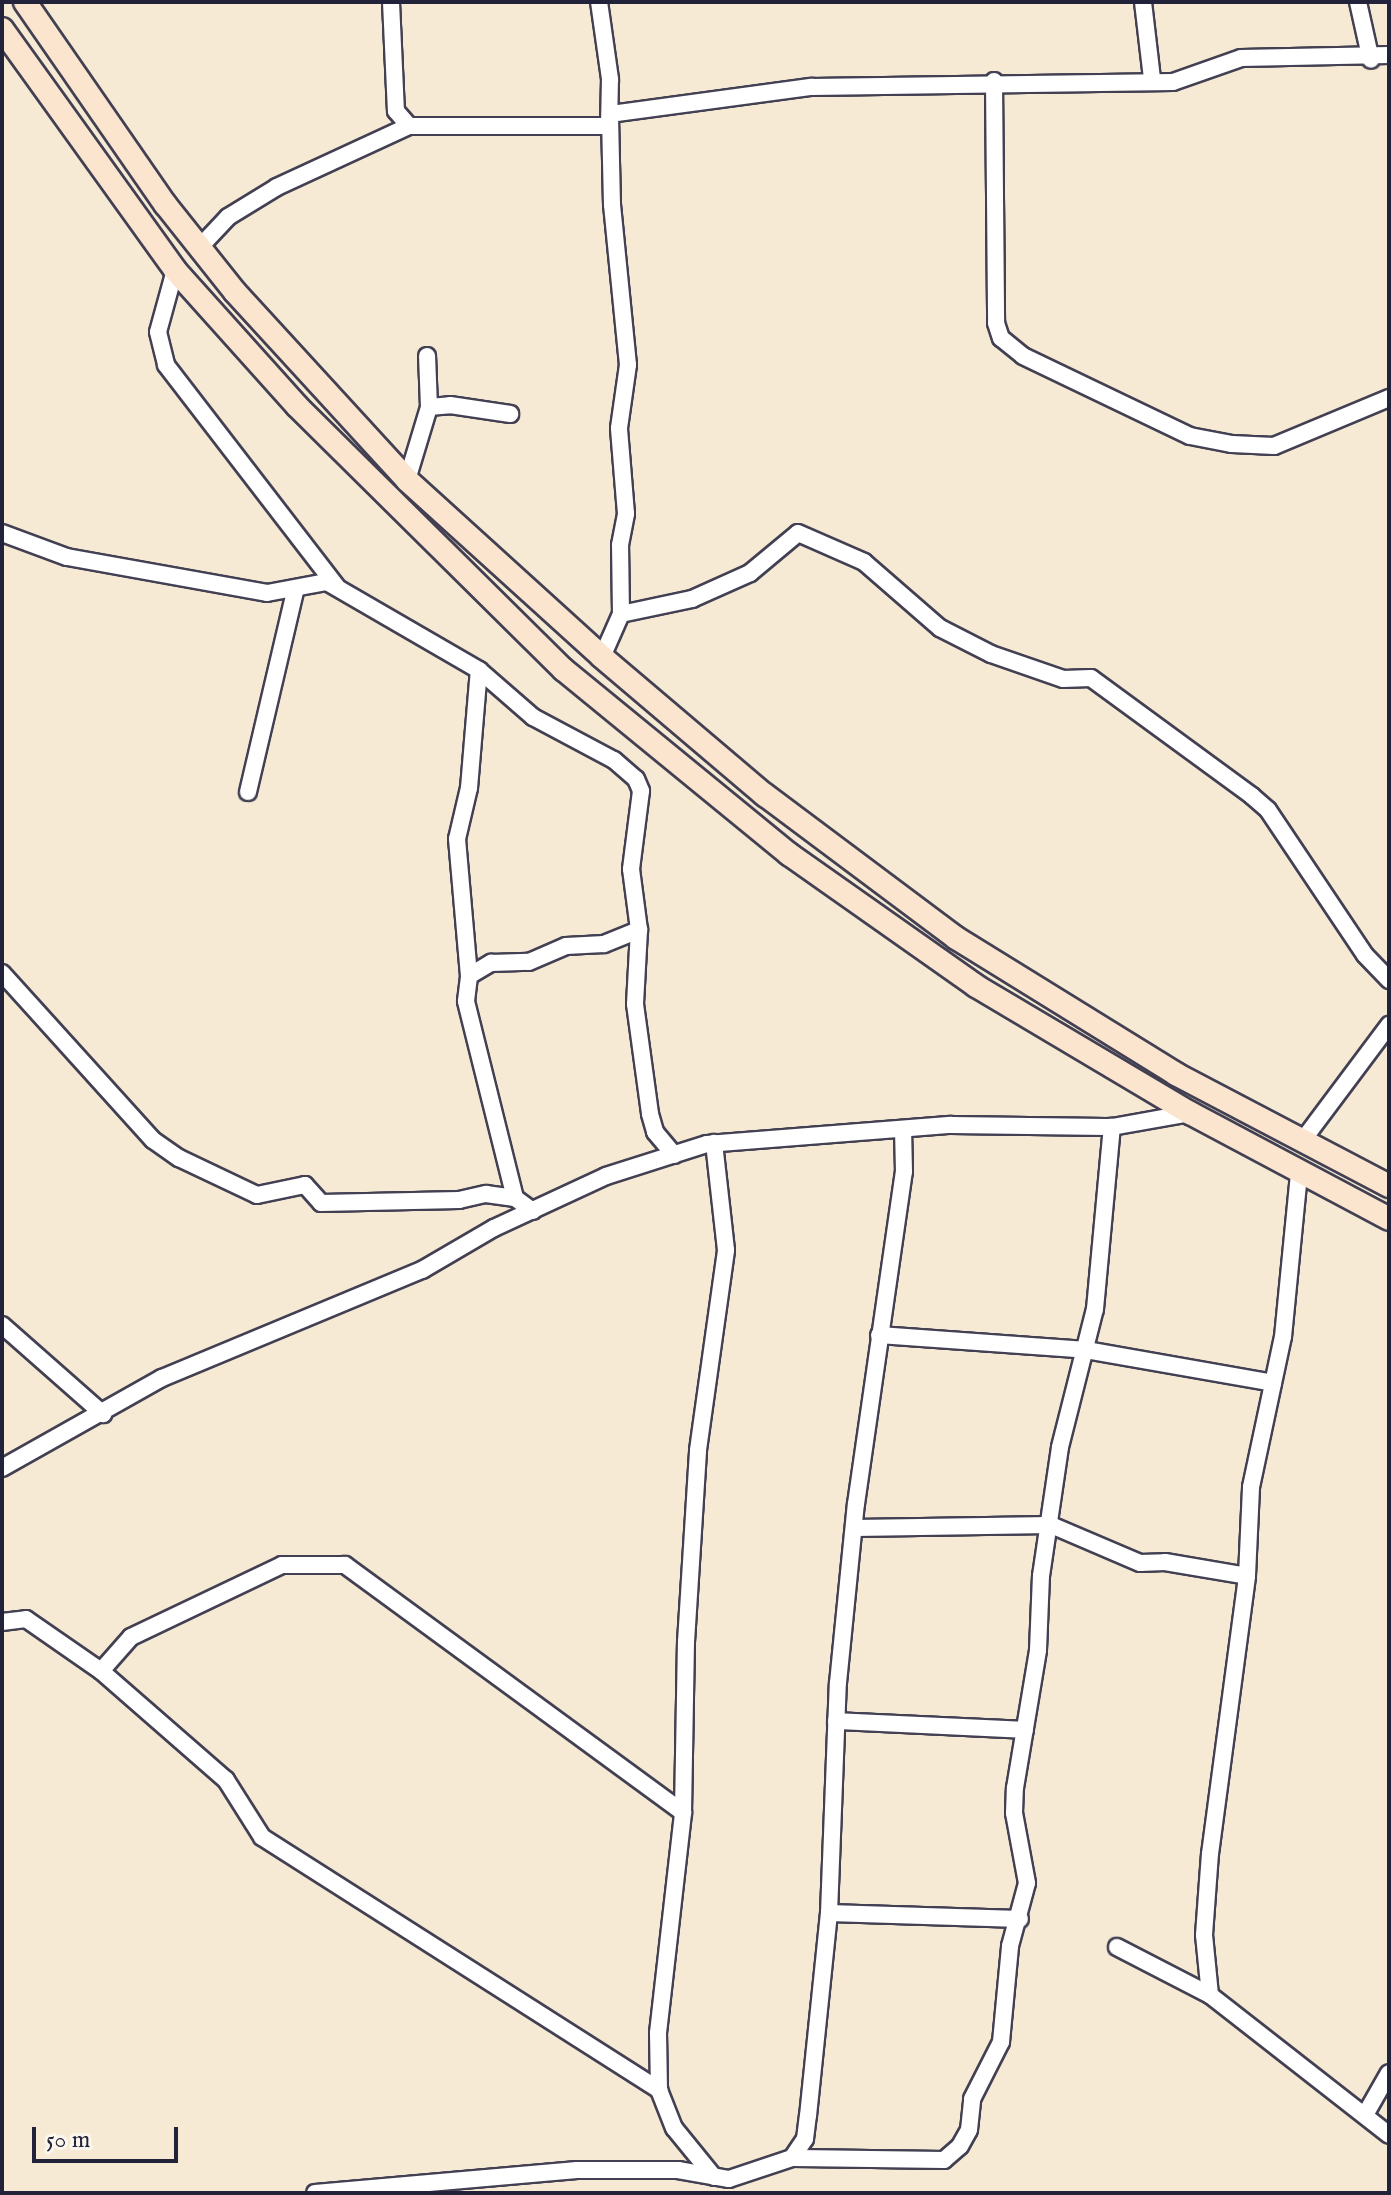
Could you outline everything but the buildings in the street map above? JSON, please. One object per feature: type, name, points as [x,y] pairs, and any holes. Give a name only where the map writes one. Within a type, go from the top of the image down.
[{"type":"main road","points":[[25,2],[198,249],[407,480],[602,657],[765,795],[956,938],[1176,1074],[1389,1186]]},
{"type":"main road","points":[[2,29],[175,270],[297,406],[564,670],[814,872],[976,986],[1190,1113],[1389,1219]]},
{"type":"street","points":[[391,2],[396,111],[409,126]]},
{"type":"street","points":[[599,2],[610,79],[609,126],[628,365],[619,428],[626,514],[618,586],[621,614],[602,657]]},
{"type":"street","points":[[1143,2],[1152,79]]},
{"type":"street","points":[[1358,2],[1371,60]]},
{"type":"street","points":[[609,126],[610,114],[802,88],[994,81],[1092,84],[1152,79],[1173,82],[1241,58],[1371,60],[1389,55]]},
{"type":"street","points":[[994,81],[996,323],[1012,347],[1190,436],[1232,444],[1274,446],[1389,398]]},
{"type":"street","points":[[198,249],[228,217],[277,187],[409,126],[609,126]]},
{"type":"street","points":[[175,270],[158,332],[166,365],[336,586]]},
{"type":"street","points":[[407,480],[429,407],[427,356]]},
{"type":"street","points":[[429,407],[450,405],[510,414]]},
{"type":"street","points":[[2,533],[67,557],[267,593],[295,591],[318,583],[336,586],[479,670],[533,717],[614,760],[636,779],[641,791],[631,869],[639,930],[635,1004],[650,1114],[655,1132],[674,1155]]},
{"type":"street","points":[[621,614],[692,599],[750,573],[798,533],[864,562],[940,628],[991,654],[1063,679],[1091,678],[1252,796],[1268,810],[1365,955],[1389,980]]},
{"type":"street","points":[[248,792],[295,591]]},
{"type":"street","points":[[479,670],[469,788],[457,839],[469,976],[466,1001],[515,1198]]},
{"type":"street","points":[[469,976],[491,963],[529,962],[566,946],[604,944],[639,930]]},
{"type":"street","points":[[2,973],[153,1140],[179,1158],[257,1195],[305,1185],[321,1203],[459,1200],[486,1194],[515,1198],[533,1211]]},
{"type":"street","points":[[1303,1140],[1389,1025]]},
{"type":"street","points":[[2,1468],[103,1414],[162,1378],[422,1270],[606,1176],[714,1143],[1028,1123],[1112,1127],[1190,1113]]},
{"type":"street","points":[[315,2193],[577,2170],[678,2170],[723,2183],[792,2158],[944,2160],[960,2146],[969,2130],[972,2099],[1001,2042],[1010,1946],[1020,1919],[1027,1883],[1014,1813],[1060,1447],[1095,1309],[1112,1127]]},
{"type":"street","points":[[792,2158],[805,2139],[829,1913],[836,1721],[855,1528],[879,1335],[904,1172],[903,1129]]},
{"type":"street","points":[[714,1143],[726,1250],[698,1450],[686,1642],[683,1812],[658,2033],[659,2090],[674,2128],[723,2183]]},
{"type":"street","points":[[1210,1995],[1204,1935],[1210,1854],[1247,1576],[1251,1487],[1290,1290],[1299,1173]]},
{"type":"street","points":[[2,1325],[103,1414]]},
{"type":"street","points":[[879,1335],[1086,1350],[1273,1383]]},
{"type":"street","points":[[855,1528],[1051,1525],[1140,1563],[1165,1562],[1247,1576]]},
{"type":"street","points":[[101,1671],[131,1637],[282,1565],[345,1565],[683,1812]]},
{"type":"street","points":[[2,1622],[26,1619],[101,1671],[226,1780],[262,1837],[659,2090]]},
{"type":"street","points":[[836,1721],[1025,1730]]},
{"type":"street","points":[[829,1913],[1020,1919]]},
{"type":"street","points":[[1117,1947],[1210,1995],[1389,2135]]},
{"type":"street","points":[[1365,2115],[1389,2073]]}]
